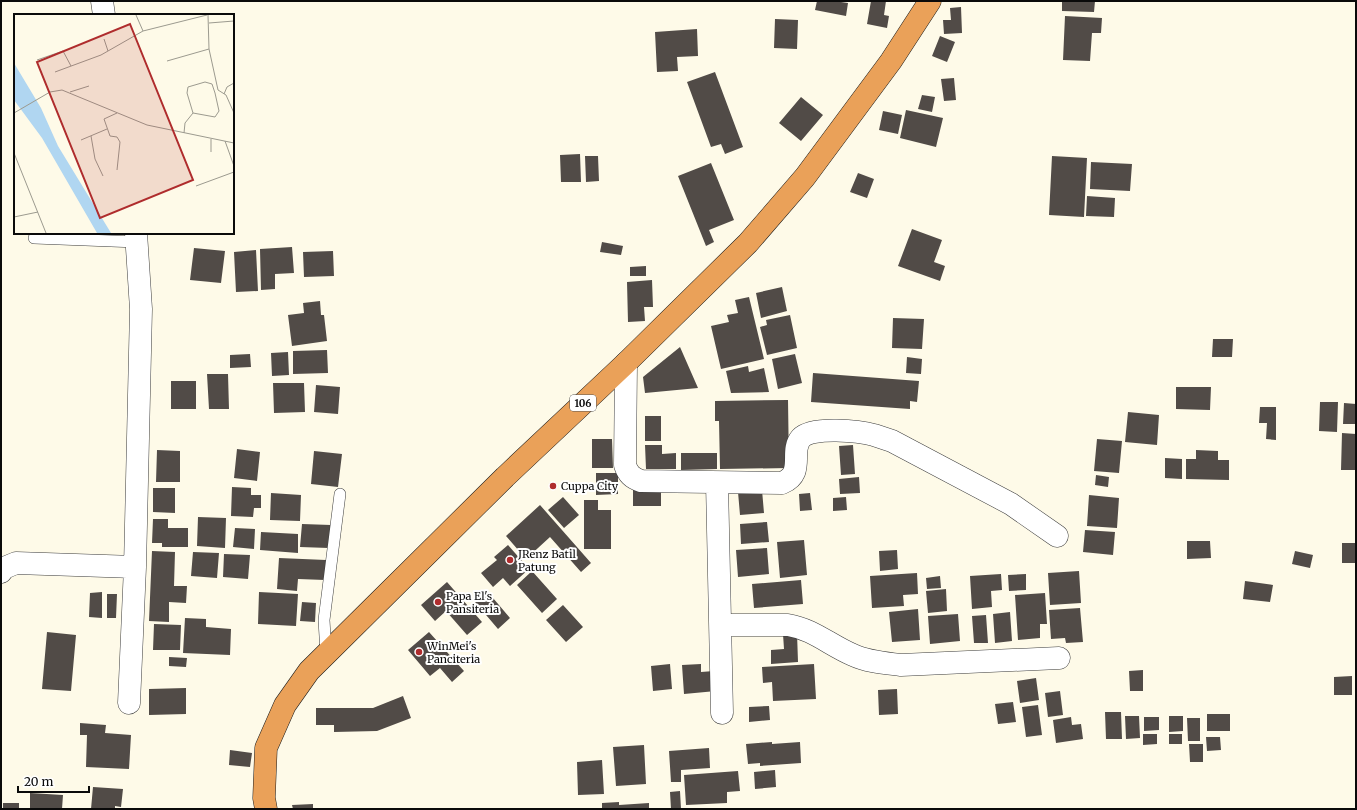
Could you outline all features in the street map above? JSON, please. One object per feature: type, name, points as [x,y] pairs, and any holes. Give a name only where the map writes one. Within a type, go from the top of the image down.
[{"type":"highway","name":"106","points":[[266,809],[264,798],[266,748],[285,705],[309,671],[505,477],[626,363],[748,243],[805,177],[891,61],[930,1]]},
{"type":"street","points":[[102,1],[104,14]]},
{"type":"street","points":[[129,703],[135,567],[141,309],[137,238]]},
{"type":"street","points":[[626,363],[625,465],[628,473],[633,478],[641,481],[782,483],[789,480],[793,476],[798,444],[802,438],[808,434],[828,431],[874,435],[892,441],[1011,504],[1057,536]]},
{"type":"street","points":[[717,483],[722,713]]},
{"type":"street","points":[[1,572],[4,568],[16,564],[135,567]]},
{"type":"street","points":[[721,625],[795,626],[810,632],[853,655],[877,662],[901,665],[1059,658]]},
{"type":"lane","points":[[34,238],[137,238]]},
{"type":"lane","points":[[326,653],[324,620],[340,494]]},
{"type":"building","points":[[817,1],[848,3],[846,16],[815,10]]},
{"type":"building","points":[[871,1],[886,1],[884,15],[889,16],[887,28],[867,24]]},
{"type":"building","points":[[1062,1],[1095,1],[1094,12],[1062,11]]},
{"type":"building","points":[[961,7],[962,33],[944,34],[943,20],[951,20],[950,8]]},
{"type":"building","points":[[1065,16],[1102,18],[1101,33],[1092,33],[1090,61],[1063,60]]},
{"type":"building","points":[[775,19],[798,20],[797,49],[774,48]]},
{"type":"building","points":[[697,29],[698,56],[677,57],[678,71],[657,72],[655,32]]},
{"type":"building","points":[[940,36],[955,42],[947,62],[932,56]]},
{"type":"building","points":[[715,72],[743,147],[725,154],[721,144],[711,147],[687,82]]},
{"type":"building","points":[[954,78],[956,100],[944,101],[941,79]]},
{"type":"building","points":[[922,95],[935,97],[932,112],[918,109]]},
{"type":"building","points":[[801,97],[823,115],[801,141],[779,123]]},
{"type":"building","points":[[906,110],[943,118],[936,147],[900,138]]},
{"type":"building","points":[[883,111],[902,115],[898,134],[879,130]]},
{"type":"building","points":[[580,154],[581,182],[561,182],[560,155]]},
{"type":"building","points":[[585,156],[598,156],[599,181],[586,182]]},
{"type":"building","points":[[1052,156],[1087,158],[1084,217],[1049,215]]},
{"type":"building","points":[[1091,162],[1132,164],[1130,191],[1090,189]]},
{"type":"building","points":[[711,163],[734,220],[709,230],[714,242],[706,246],[678,176]]},
{"type":"building","points":[[858,173],[874,179],[867,198],[850,192]]},
{"type":"building","points":[[1087,196],[1115,198],[1114,217],[1086,216]]},
{"type":"building","points":[[912,229],[942,240],[934,262],[945,266],[940,281],[898,266]]},
{"type":"building","points":[[602,242],[623,246],[621,255],[600,252]]},
{"type":"building","points":[[292,247],[294,273],[275,274],[275,289],[261,290],[260,249]]},
{"type":"building","points":[[194,248],[225,251],[221,283],[190,280]]},
{"type":"building","points":[[256,250],[258,291],[236,292],[234,252]]},
{"type":"building","points":[[333,251],[334,276],[304,277],[303,252]]},
{"type":"building","points":[[646,266],[646,276],[630,276],[630,267]]},
{"type":"building","points":[[652,280],[653,307],[644,307],[645,321],[628,322],[627,282]]},
{"type":"building","points":[[782,287],[787,311],[761,318],[756,293]]},
{"type":"building","points":[[749,297],[764,359],[721,369],[711,326],[729,322],[727,315],[738,313],[735,300]]},
{"type":"building","points":[[320,301],[321,315],[324,315],[327,341],[292,346],[288,315],[304,313],[303,303]]},
{"type":"building","points":[[790,315],[797,348],[767,355],[760,327],[767,325],[766,320]]},
{"type":"building","points":[[893,318],[924,319],[922,349],[892,348]]},
{"type":"building","points":[[1213,339],[1233,339],[1232,357],[1212,357]]},
{"type":"building","points":[[680,347],[698,388],[645,393],[643,377]]},
{"type":"building","points":[[327,350],[328,373],[293,374],[293,351]]},
{"type":"building","points":[[288,352],[289,375],[272,376],[271,353]]},
{"type":"building","points":[[250,354],[251,367],[230,368],[230,355]]},
{"type":"building","points":[[795,354],[802,383],[778,389],[772,359]]},
{"type":"building","points":[[907,357],[922,359],[921,374],[906,373]]},
{"type":"building","points":[[748,366],[749,372],[764,368],[769,392],[731,393],[726,371]]},
{"type":"building","points":[[813,373],[919,381],[917,402],[910,401],[910,409],[811,402]]},
{"type":"building","points":[[207,374],[228,374],[229,409],[209,409]]},
{"type":"building","points":[[171,381],[196,381],[196,409],[171,409]]},
{"type":"building","points":[[273,383],[304,383],[305,412],[274,413]]},
{"type":"building","points":[[316,385],[340,387],[338,414],[314,412]]},
{"type":"building","points":[[1176,387],[1211,387],[1210,410],[1176,409]]},
{"type":"building","points":[[788,400],[789,468],[720,469],[719,421],[715,421],[715,401]]},
{"type":"building","points":[[1320,402],[1338,402],[1337,432],[1319,431]]},
{"type":"building","points":[[1344,403],[1356,404],[1356,424],[1343,424]]},
{"type":"building","points":[[1260,407],[1276,407],[1276,440],[1266,439],[1267,423],[1259,423]]},
{"type":"building","points":[[1128,412],[1159,415],[1157,445],[1125,442]]},
{"type":"building","points":[[645,416],[661,416],[661,441],[645,441]]},
{"type":"building","points":[[1342,433],[1356,434],[1356,470],[1341,470]]},
{"type":"building","points":[[592,439],[612,439],[613,468],[592,468]]},
{"type":"building","points":[[1097,439],[1122,441],[1119,473],[1094,471]]},
{"type":"building","points":[[645,445],[662,445],[662,454],[676,453],[676,469],[646,469]]},
{"type":"building","points":[[853,445],[855,474],[841,475],[839,446]]},
{"type":"building","points":[[237,449],[260,452],[257,481],[234,478]]},
{"type":"building","points":[[157,450],[180,451],[180,482],[156,482]]},
{"type":"building","points":[[1196,450],[1218,451],[1218,460],[1229,460],[1229,480],[1186,479],[1186,459],[1196,459]]},
{"type":"building","points":[[314,451],[342,454],[338,487],[311,484]]},
{"type":"building","points":[[681,453],[717,453],[717,469],[681,470]]},
{"type":"building","points":[[1165,458],[1182,459],[1182,479],[1165,478]]},
{"type":"building","points":[[596,473],[618,473],[618,494],[596,495]]},
{"type":"building","points":[[1096,475],[1109,477],[1108,487],[1095,485]]},
{"type":"building","points":[[859,477],[860,493],[840,494],[839,479]]},
{"type":"building","points":[[232,487],[251,488],[251,495],[261,495],[261,508],[254,508],[253,517],[231,516]]},
{"type":"building","points":[[153,488],[175,488],[175,513],[153,512]]},
{"type":"building","points":[[633,490],[661,490],[661,506],[633,506]]},
{"type":"building","points":[[762,490],[764,513],[740,515],[738,492]]},
{"type":"building","points":[[271,493],[301,495],[300,521],[270,520]]},
{"type":"building","points":[[810,493],[812,510],[800,511],[799,494]]},
{"type":"building","points":[[1089,495],[1119,498],[1117,528],[1087,526]]},
{"type":"building","points":[[563,497],[579,515],[564,528],[548,510]]},
{"type":"building","points":[[846,497],[847,510],[833,511],[833,498]]},
{"type":"building","points":[[584,500],[598,500],[598,510],[611,510],[611,549],[584,549]]},
{"type":"building","points":[[540,505],[591,563],[581,572],[550,537],[526,559],[506,536]]},
{"type":"building","points":[[198,517],[226,518],[225,548],[197,546]]},
{"type":"building","points":[[153,519],[168,519],[168,528],[188,528],[188,547],[162,547],[162,543],[152,543]]},
{"type":"building","points":[[767,522],[769,542],[741,544],[740,524]]},
{"type":"building","points":[[302,524],[331,525],[329,548],[300,547]]},
{"type":"building","points":[[235,528],[255,529],[254,549],[233,547]]},
{"type":"building","points":[[1085,530],[1115,532],[1113,555],[1083,552]]},
{"type":"building","points":[[261,532],[298,534],[298,553],[260,550]]},
{"type":"building","points":[[804,540],[807,575],[780,578],[777,542]]},
{"type":"building","points":[[1187,541],[1210,541],[1211,558],[1187,559]]},
{"type":"building","points":[[1342,543],[1356,543],[1356,563],[1342,563]]},
{"type":"building","points":[[508,545],[529,569],[510,586],[503,578],[493,587],[481,573],[497,560],[494,557]]},
{"type":"building","points":[[767,548],[769,574],[738,577],[736,550]]},
{"type":"building","points":[[897,550],[898,569],[880,571],[879,551]]},
{"type":"building","points":[[152,551],[175,552],[174,586],[187,586],[186,603],[169,602],[169,622],[149,621]]},
{"type":"building","points":[[1295,551],[1313,555],[1310,568],[1292,564]]},
{"type":"building","points":[[193,552],[219,553],[217,578],[191,576]]},
{"type":"building","points":[[224,554],[250,555],[248,579],[223,577]]},
{"type":"building","points":[[279,558],[326,560],[325,580],[298,579],[297,591],[277,589]]},
{"type":"building","points":[[532,571],[557,599],[542,613],[517,585]]},
{"type":"building","points":[[1079,571],[1081,603],[1050,605],[1048,573]]},
{"type":"building","points":[[917,573],[918,594],[903,595],[904,606],[872,608],[870,576]]},
{"type":"building","points":[[1001,574],[1002,590],[991,591],[992,607],[972,609],[970,576]]},
{"type":"building","points":[[1026,574],[1026,590],[1009,591],[1008,575]]},
{"type":"building","points":[[940,576],[941,588],[927,589],[926,578]]},
{"type":"building","points":[[801,580],[803,604],[754,608],[752,584]]},
{"type":"building","points":[[1245,581],[1273,585],[1270,602],[1243,599]]},
{"type":"building","points":[[447,582],[482,622],[467,635],[446,611],[435,621],[421,605]]},
{"type":"building","points":[[946,589],[947,611],[928,613],[926,591]]},
{"type":"building","points":[[487,591],[510,618],[498,629],[475,602]]},
{"type":"building","points":[[102,592],[102,618],[89,617],[90,593]]},
{"type":"building","points":[[259,592],[298,594],[296,626],[258,624]]},
{"type":"building","points":[[1045,593],[1047,624],[1040,624],[1040,638],[1018,640],[1015,595]]},
{"type":"building","points":[[107,594],[117,594],[116,618],[107,618]]},
{"type":"building","points":[[302,602],[316,603],[315,622],[300,621]]},
{"type":"building","points":[[563,605],[583,627],[566,642],[546,620]]},
{"type":"building","points":[[1080,608],[1083,642],[1066,643],[1065,638],[1051,639],[1049,610]]},
{"type":"building","points":[[918,609],[920,640],[892,642],[889,612]]},
{"type":"building","points":[[1010,612],[1012,641],[995,643],[993,614]]},
{"type":"building","points":[[958,614],[960,641],[930,644],[928,616]]},
{"type":"building","points":[[986,615],[988,643],[974,643],[972,616]]},
{"type":"building","points":[[185,618],[206,619],[206,627],[231,629],[230,655],[183,653]]},
{"type":"building","points":[[154,624],[181,625],[180,650],[153,650]]},
{"type":"building","points":[[47,632],[76,635],[71,691],[42,689]]},
{"type":"building","points":[[429,632],[464,671],[452,682],[440,668],[430,676],[408,650]]},
{"type":"building","points":[[797,633],[798,662],[771,664],[771,650],[784,649],[783,634]]},
{"type":"building","points":[[169,657],[187,658],[186,667],[169,666]]},
{"type":"building","points":[[670,664],[672,689],[653,691],[651,666]]},
{"type":"building","points":[[701,664],[701,672],[714,671],[716,691],[684,694],[682,665]]},
{"type":"building","points":[[814,664],[816,699],[773,701],[772,682],[763,683],[762,667]]},
{"type":"building","points":[[1143,670],[1143,691],[1130,691],[1129,671]]},
{"type":"building","points":[[1352,676],[1352,695],[1334,695],[1334,677]]},
{"type":"building","points":[[1036,678],[1039,700],[1020,703],[1017,681]]},
{"type":"building","points":[[186,688],[186,714],[149,715],[149,689]]},
{"type":"building","points":[[897,689],[898,714],[879,715],[878,690]]},
{"type":"building","points":[[1060,691],[1063,715],[1048,717],[1045,693]]},
{"type":"building","points":[[403,696],[411,718],[377,731],[334,732],[334,725],[316,725],[316,708],[373,708]]},
{"type":"building","points":[[1013,702],[1016,722],[998,724],[995,704]]},
{"type":"building","points":[[1038,705],[1042,735],[1026,737],[1022,707]]},
{"type":"building","points":[[769,706],[770,720],[749,722],[749,707]]},
{"type":"building","points":[[1105,712],[1121,712],[1122,739],[1106,739]]},
{"type":"building","points":[[1207,714],[1230,714],[1230,731],[1207,731]]},
{"type":"building","points":[[1125,716],[1139,716],[1140,738],[1126,739]]},
{"type":"building","points":[[1169,716],[1183,716],[1183,731],[1169,732]]},
{"type":"building","points":[[1071,717],[1072,725],[1081,724],[1083,739],[1056,743],[1053,720]]},
{"type":"building","points":[[1144,717],[1159,717],[1159,730],[1144,731]]},
{"type":"building","points":[[1187,718],[1200,718],[1200,741],[1188,741]]},
{"type":"building","points":[[80,723],[106,725],[105,733],[131,735],[129,769],[86,767],[87,735],[80,735]]},
{"type":"building","points":[[1143,734],[1157,734],[1157,744],[1143,745]]},
{"type":"building","points":[[1169,734],[1182,734],[1182,744],[1169,744]]},
{"type":"building","points":[[1206,737],[1220,737],[1221,750],[1207,751]]},
{"type":"building","points":[[772,742],[772,744],[800,742],[801,763],[760,766],[760,763],[748,764],[746,744]]},
{"type":"building","points":[[1189,744],[1203,744],[1203,762],[1190,762]]},
{"type":"building","points":[[644,745],[646,784],[616,786],[613,747]]},
{"type":"building","points":[[709,748],[710,768],[681,770],[681,782],[671,782],[669,751]]},
{"type":"building","points":[[230,750],[252,753],[250,767],[229,765]]},
{"type":"building","points":[[602,760],[604,794],[578,795],[577,762]]},
{"type":"building","points":[[775,770],[776,787],[755,789],[754,772]]},
{"type":"building","points":[[738,771],[740,791],[727,792],[727,803],[686,805],[684,775]]},
{"type":"building","points":[[93,787],[123,789],[121,807],[115,806],[115,809],[91,809]]},
{"type":"building","points":[[680,791],[681,809],[671,809],[670,792]]},
{"type":"building","points":[[30,793],[63,795],[62,809],[30,809]]},
{"type":"building","points":[[619,802],[619,805],[649,803],[649,809],[602,809],[602,803]]},
{"type":"building","points":[[3,803],[19,803],[19,809],[3,809]]},
{"type":"building","points":[[313,804],[313,809],[293,809],[292,805]]},
{"type":"place","name":"Cuppa City","points":[[553,486]]},
{"type":"place","name":"JRenz Batil Patung","points":[[510,560]]},
{"type":"place","name":"Papa El's Pansiteria","points":[[438,602]]},
{"type":"place","name":"WinMei's Panciteria","points":[[419,652]]}]
